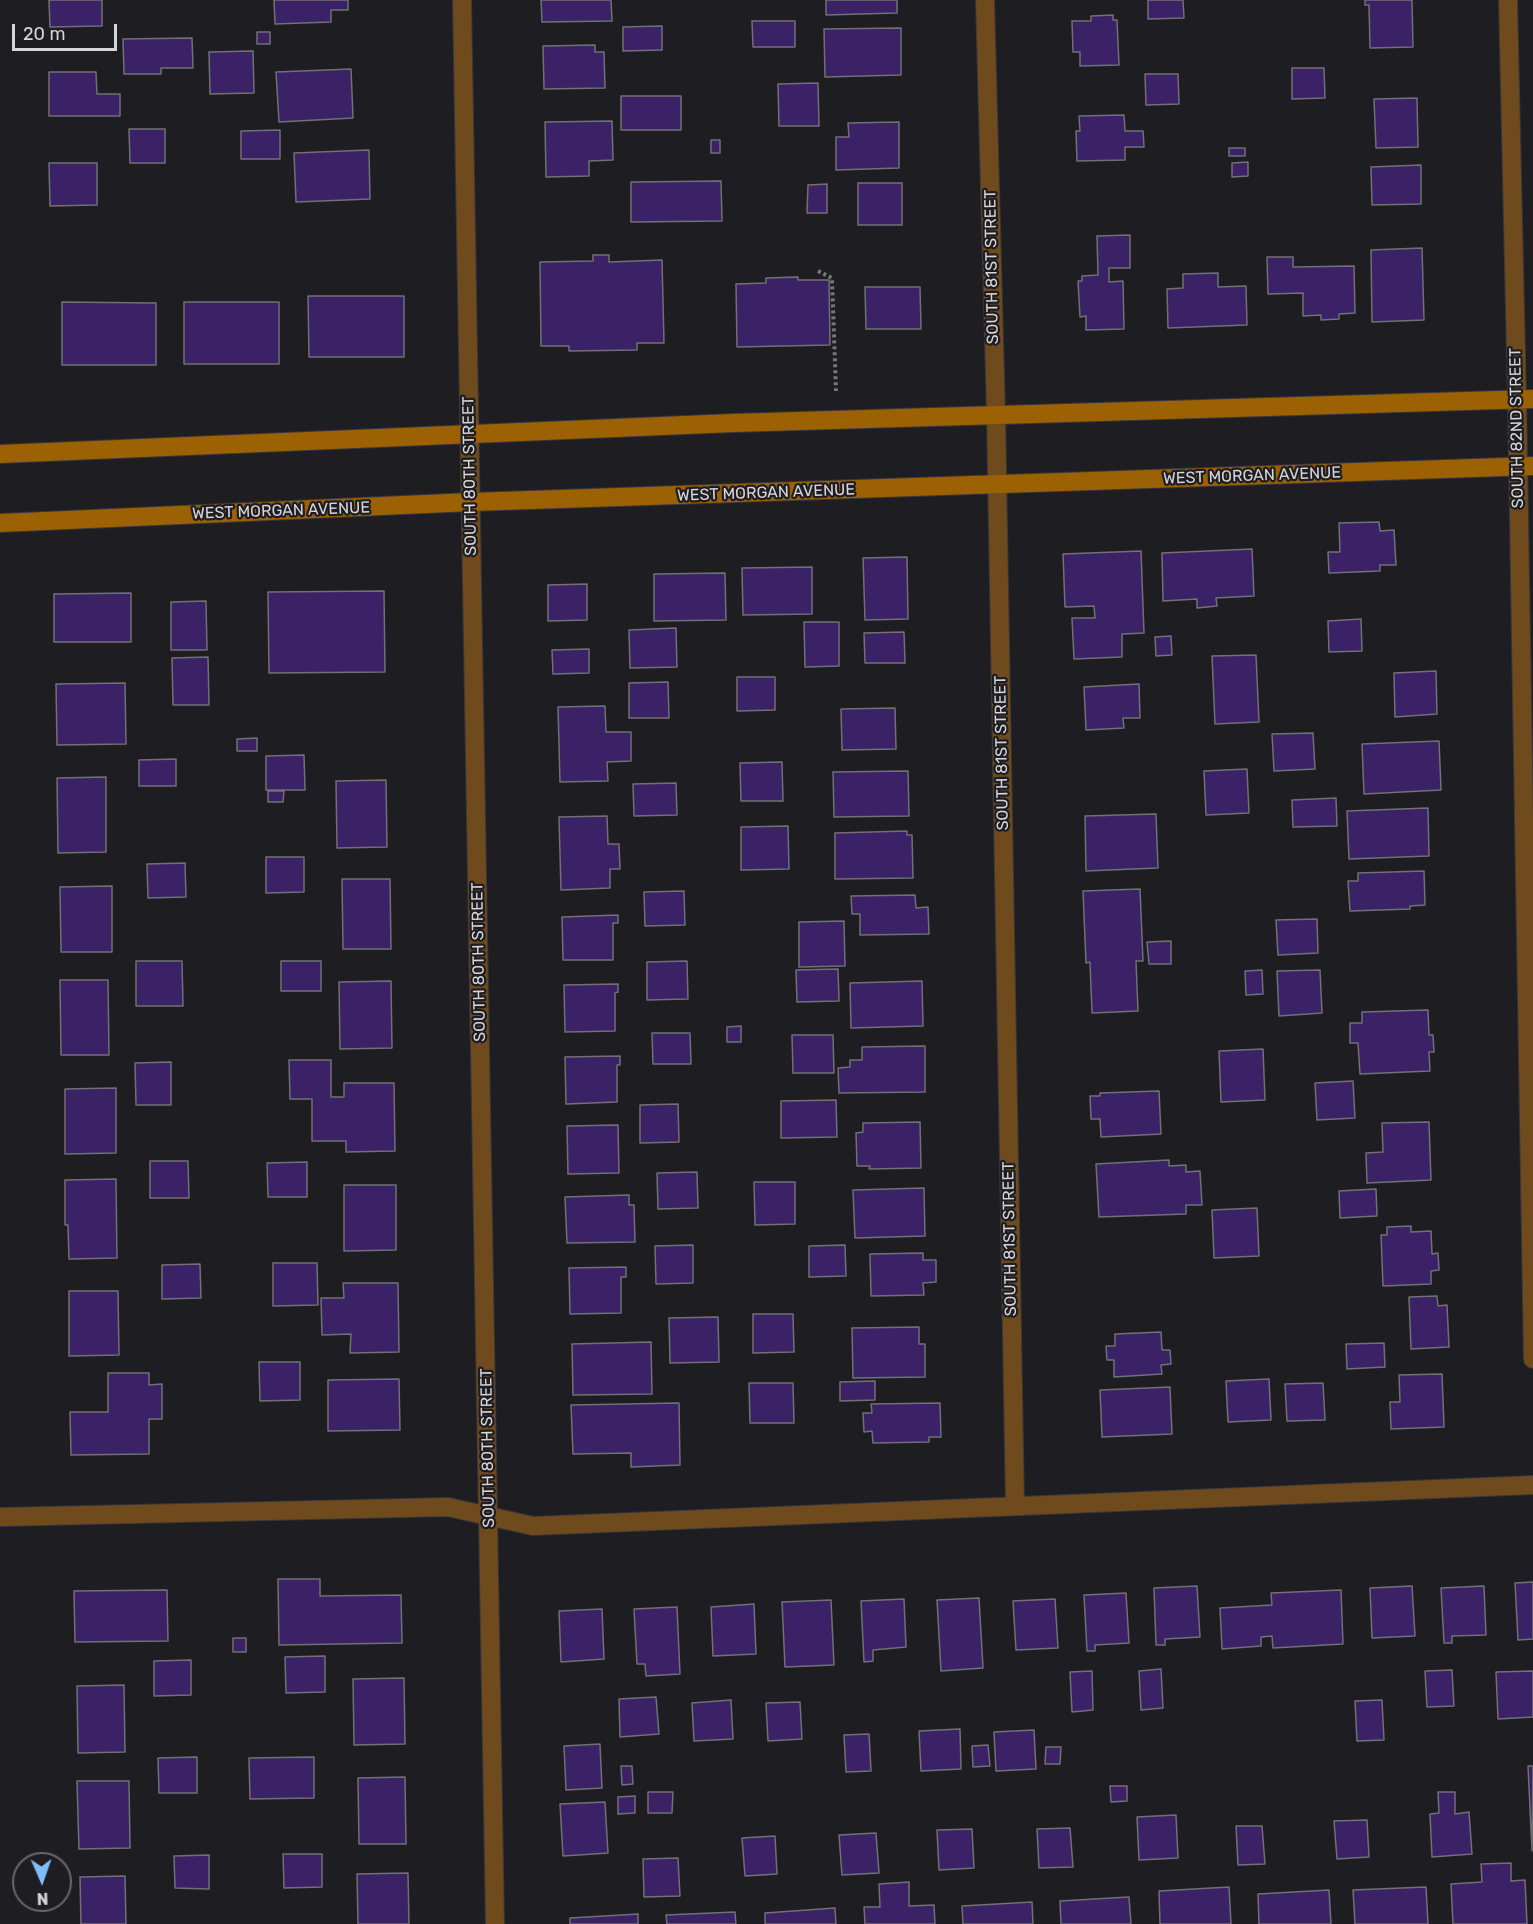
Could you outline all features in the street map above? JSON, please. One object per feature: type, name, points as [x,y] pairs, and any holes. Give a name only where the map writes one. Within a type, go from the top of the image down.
[{"type":"street","name":"SOUTH 80TH STREET","points":[[462,0],[495,1924]]},
{"type":"street","name":"SOUTH 81ST STREET","points":[[985,0],[996,414],[1015,1506]]},
{"type":"street","name":"SOUTH 82ND STREET","points":[[1508,0],[1525,399],[1533,1359]]},
{"type":"street","points":[[0,454],[733,423],[1525,399]]},
{"type":"street","name":"WEST MORGAN AVENUE","points":[[0,523],[471,502],[1525,466]]},
{"type":"street","points":[[0,1517],[448,1508],[533,1526],[1533,1485]]},
{"type":"path","points":[[818,271],[832,278],[836,391]]},
{"type":"building","points":[[49,0],[102,0],[102,26],[50,27]]},
{"type":"building","points":[[274,0],[348,0],[348,10],[331,10],[331,22],[275,24]]},
{"type":"building","points":[[541,0],[611,0],[612,21],[542,22]]},
{"type":"building","points":[[826,0],[897,0],[897,13],[826,15]]},
{"type":"building","points":[[1148,0],[1183,0],[1184,18],[1148,19]]},
{"type":"building","points":[[1365,0],[1412,0],[1413,47],[1370,48],[1369,5],[1365,5]]},
{"type":"building","points":[[1113,15],[1113,20],[1117,20],[1119,65],[1080,66],[1080,52],[1073,52],[1072,21],[1091,21],[1091,16]]},
{"type":"building","points":[[752,21],[795,21],[795,47],[753,47]]},
{"type":"building","points":[[662,26],[662,50],[623,51],[623,27]]},
{"type":"building","points":[[901,28],[901,75],[825,77],[824,29]]},
{"type":"building","points":[[257,32],[270,32],[270,44],[257,44]]},
{"type":"building","points":[[192,38],[193,68],[161,68],[161,74],[124,74],[123,39]]},
{"type":"building","points":[[595,45],[595,52],[604,52],[605,88],[544,89],[543,46]]},
{"type":"building","points":[[253,51],[254,93],[210,94],[209,52]]},
{"type":"building","points":[[1292,68],[1324,68],[1325,98],[1292,99]]},
{"type":"building","points":[[351,69],[353,118],[279,122],[276,72]]},
{"type":"building","points":[[49,72],[96,72],[97,94],[120,94],[120,116],[49,116]]},
{"type":"building","points":[[1145,74],[1178,74],[1179,104],[1146,105]]},
{"type":"building","points":[[818,83],[819,126],[779,126],[778,84]]},
{"type":"building","points":[[621,96],[681,96],[681,130],[621,130]]},
{"type":"building","points":[[1417,98],[1418,147],[1376,148],[1374,99]]},
{"type":"building","points":[[1124,115],[1125,131],[1143,131],[1144,147],[1125,147],[1125,160],[1077,161],[1076,131],[1080,131],[1079,116]]},
{"type":"building","points":[[612,121],[613,160],[589,161],[589,176],[546,177],[545,122]]},
{"type":"building","points":[[899,122],[899,168],[836,170],[836,137],[849,137],[848,123]]},
{"type":"building","points":[[129,129],[165,129],[165,163],[130,163]]},
{"type":"building","points":[[280,130],[280,159],[241,159],[241,131]]},
{"type":"building","points":[[711,140],[720,140],[720,153],[711,153]]},
{"type":"building","points":[[1229,148],[1245,148],[1245,156],[1229,156]]},
{"type":"building","points":[[369,150],[370,199],[296,202],[294,153]]},
{"type":"building","points":[[1248,162],[1248,176],[1232,177],[1232,163]]},
{"type":"building","points":[[49,163],[97,163],[97,205],[50,206]]},
{"type":"building","points":[[1421,165],[1421,204],[1372,205],[1371,167]]},
{"type":"building","points":[[721,181],[722,221],[631,222],[631,182]]},
{"type":"building","points":[[858,183],[902,183],[902,225],[858,225]]},
{"type":"building","points":[[827,184],[827,213],[807,213],[808,185]]},
{"type":"building","points":[[1130,235],[1130,268],[1109,268],[1109,282],[1123,281],[1124,329],[1086,330],[1086,316],[1080,317],[1078,281],[1082,281],[1082,276],[1098,275],[1097,236]]},
{"type":"building","points":[[1422,248],[1424,320],[1372,322],[1371,250]]},
{"type":"building","points":[[593,255],[609,255],[609,262],[662,260],[664,343],[637,343],[637,350],[569,351],[569,346],[541,346],[540,262],[593,261]]},
{"type":"building","points":[[1267,257],[1293,257],[1293,267],[1354,266],[1355,313],[1339,314],[1339,319],[1321,320],[1321,315],[1303,316],[1303,293],[1268,294]]},
{"type":"building","points":[[1218,273],[1218,287],[1246,286],[1247,325],[1168,328],[1167,289],[1183,288],[1183,274]]},
{"type":"building","points":[[798,277],[798,280],[829,280],[830,345],[737,347],[736,284],[766,283],[766,278]]},
{"type":"building","points":[[865,287],[920,287],[921,329],[866,329]]},
{"type":"building","points":[[308,296],[404,296],[404,357],[309,357]]},
{"type":"building","points":[[62,302],[156,303],[156,365],[62,365]]},
{"type":"building","points":[[184,302],[279,302],[279,364],[184,364]]},
{"type":"building","points":[[1379,522],[1380,531],[1394,530],[1396,565],[1380,565],[1380,571],[1329,573],[1328,552],[1340,552],[1339,523]]},
{"type":"building","points":[[1252,549],[1254,596],[1216,598],[1217,606],[1197,608],[1197,599],[1163,601],[1162,553]]},
{"type":"building","points":[[1141,551],[1144,633],[1122,634],[1122,657],[1074,659],[1072,618],[1095,618],[1094,606],[1065,607],[1063,554]]},
{"type":"building","points":[[907,557],[908,619],[865,620],[863,558]]},
{"type":"building","points":[[812,567],[812,614],[743,615],[742,568]]},
{"type":"building","points":[[725,573],[726,620],[654,621],[654,574]]},
{"type":"building","points":[[587,584],[587,620],[548,621],[548,585]]},
{"type":"building","points":[[384,591],[385,672],[269,673],[268,592]]},
{"type":"building","points":[[131,593],[131,642],[54,642],[54,594]]},
{"type":"building","points":[[206,601],[207,650],[171,650],[171,602]]},
{"type":"building","points":[[1361,619],[1362,651],[1329,652],[1328,621]]},
{"type":"building","points":[[804,622],[839,622],[839,666],[805,667]]},
{"type":"building","points":[[676,628],[677,667],[630,668],[629,630]]},
{"type":"building","points":[[904,632],[905,663],[865,663],[864,633]]},
{"type":"building","points":[[1171,636],[1172,655],[1156,656],[1155,637]]},
{"type":"building","points":[[589,649],[589,673],[553,674],[552,650]]},
{"type":"building","points":[[1256,655],[1259,722],[1215,724],[1212,656]]},
{"type":"building","points":[[208,657],[209,705],[173,705],[172,658]]},
{"type":"building","points":[[1436,671],[1437,714],[1395,717],[1394,673]]},
{"type":"building","points":[[737,677],[775,677],[775,710],[737,711]]},
{"type":"building","points":[[668,682],[669,718],[629,718],[629,683]]},
{"type":"building","points":[[125,683],[126,744],[57,745],[56,684]]},
{"type":"building","points":[[1139,684],[1140,718],[1123,718],[1124,728],[1086,730],[1084,687]]},
{"type":"building","points":[[605,706],[606,732],[631,732],[631,761],[607,762],[608,781],[560,782],[558,707]]},
{"type":"building","points":[[895,708],[896,749],[842,750],[841,709]]},
{"type":"building","points":[[1313,733],[1315,769],[1274,771],[1272,734]]},
{"type":"building","points":[[257,738],[257,751],[237,751],[237,739]]},
{"type":"building","points":[[1439,741],[1441,790],[1364,794],[1362,744]]},
{"type":"building","points":[[304,755],[305,790],[266,790],[266,756]]},
{"type":"building","points":[[176,759],[176,786],[139,786],[139,760]]},
{"type":"building","points":[[782,762],[783,801],[741,801],[740,763]]},
{"type":"building","points":[[1247,769],[1249,813],[1206,815],[1204,771]]},
{"type":"building","points":[[908,771],[909,816],[834,817],[833,772]]},
{"type":"building","points":[[106,777],[106,852],[58,853],[57,778]]},
{"type":"building","points":[[386,780],[387,847],[337,848],[336,781]]},
{"type":"building","points":[[676,783],[677,815],[634,816],[633,784]]},
{"type":"building","points":[[268,791],[284,791],[283,802],[268,802]]},
{"type":"building","points":[[1336,798],[1337,826],[1293,827],[1292,800]]},
{"type":"building","points":[[1428,808],[1429,856],[1349,859],[1347,811]]},
{"type":"building","points":[[1156,814],[1158,868],[1086,871],[1085,816]]},
{"type":"building","points":[[607,816],[608,844],[619,844],[620,869],[610,869],[610,888],[561,890],[559,817]]},
{"type":"building","points":[[788,826],[789,869],[741,870],[741,827]]},
{"type":"building","points":[[907,831],[907,835],[912,835],[913,878],[835,879],[835,833]]},
{"type":"building","points":[[266,857],[304,857],[304,892],[266,893]]},
{"type":"building","points":[[185,863],[186,897],[148,898],[147,864]]},
{"type":"building","points":[[1424,871],[1425,905],[1410,906],[1410,909],[1350,911],[1348,881],[1358,881],[1358,873]]},
{"type":"building","points":[[342,879],[390,879],[391,949],[343,949]]},
{"type":"building","points":[[112,886],[112,952],[61,952],[60,887]]},
{"type":"building","points":[[1140,889],[1143,961],[1136,961],[1138,1011],[1092,1013],[1090,962],[1086,963],[1083,891]]},
{"type":"building","points":[[684,891],[685,925],[645,926],[644,892]]},
{"type":"building","points":[[915,895],[916,908],[928,907],[929,934],[860,935],[860,914],[852,914],[851,896]]},
{"type":"building","points":[[618,915],[618,923],[613,923],[613,960],[563,960],[562,917]]},
{"type":"building","points":[[1317,919],[1318,953],[1278,955],[1276,920]]},
{"type":"building","points":[[844,921],[845,966],[799,967],[799,922]]},
{"type":"building","points":[[1171,941],[1171,964],[1149,964],[1147,942]]},
{"type":"building","points":[[136,961],[182,961],[183,1006],[136,1006]]},
{"type":"building","points":[[281,961],[321,961],[321,991],[281,991]]},
{"type":"building","points":[[687,961],[688,999],[647,1000],[647,962]]},
{"type":"building","points":[[838,969],[839,1001],[797,1002],[796,970]]},
{"type":"building","points":[[1262,970],[1263,994],[1246,995],[1245,971]]},
{"type":"building","points":[[1320,970],[1322,1013],[1279,1016],[1277,971]]},
{"type":"building","points":[[60,980],[108,980],[109,1055],[61,1055]]},
{"type":"building","points":[[391,981],[392,1048],[340,1049],[339,982]]},
{"type":"building","points":[[922,981],[923,1026],[851,1028],[850,983]]},
{"type":"building","points":[[618,984],[618,992],[615,993],[615,1031],[565,1032],[564,985]]},
{"type":"building","points":[[1428,1010],[1429,1035],[1433,1035],[1434,1052],[1429,1052],[1430,1071],[1360,1074],[1358,1043],[1350,1043],[1350,1023],[1362,1023],[1362,1012]]},
{"type":"building","points":[[741,1026],[741,1042],[727,1042],[727,1027]]},
{"type":"building","points":[[652,1033],[690,1033],[691,1064],[653,1064]]},
{"type":"building","points":[[792,1035],[833,1035],[834,1073],[793,1073]]},
{"type":"building","points":[[925,1046],[925,1092],[839,1093],[838,1068],[850,1067],[850,1060],[862,1060],[862,1047]]},
{"type":"building","points":[[1263,1049],[1265,1100],[1221,1102],[1219,1051]]},
{"type":"building","points":[[620,1056],[620,1065],[617,1065],[617,1102],[566,1104],[565,1057]]},
{"type":"building","points":[[289,1060],[331,1060],[331,1097],[344,1097],[344,1083],[394,1083],[395,1151],[346,1152],[346,1141],[312,1141],[312,1099],[290,1099]]},
{"type":"building","points":[[171,1062],[171,1105],[136,1105],[135,1063]]},
{"type":"building","points":[[1353,1081],[1355,1118],[1317,1120],[1315,1083]]},
{"type":"building","points":[[116,1088],[116,1153],[65,1154],[65,1089]]},
{"type":"building","points":[[1159,1091],[1161,1134],[1101,1137],[1100,1119],[1091,1119],[1090,1096],[1100,1096],[1100,1093]]},
{"type":"building","points":[[836,1100],[837,1137],[781,1138],[781,1101]]},
{"type":"building","points":[[678,1104],[679,1142],[640,1143],[640,1105]]},
{"type":"building","points":[[920,1122],[921,1168],[869,1169],[870,1166],[857,1166],[856,1133],[863,1132],[863,1123]]},
{"type":"building","points":[[1429,1122],[1431,1180],[1367,1183],[1366,1153],[1383,1152],[1382,1123]]},
{"type":"building","points":[[618,1125],[619,1173],[568,1174],[567,1126]]},
{"type":"building","points":[[1169,1160],[1169,1166],[1186,1165],[1186,1172],[1200,1171],[1202,1205],[1186,1205],[1186,1214],[1099,1217],[1096,1164]]},
{"type":"building","points":[[150,1161],[188,1161],[189,1198],[150,1198]]},
{"type":"building","points":[[307,1162],[307,1197],[268,1197],[267,1163]]},
{"type":"building","points":[[697,1172],[698,1208],[658,1209],[657,1173]]},
{"type":"building","points":[[116,1179],[117,1258],[69,1259],[68,1225],[65,1225],[65,1180]]},
{"type":"building","points":[[754,1182],[795,1182],[795,1224],[755,1225]]},
{"type":"building","points":[[344,1185],[396,1185],[396,1250],[344,1251]]},
{"type":"building","points":[[924,1188],[925,1236],[855,1238],[853,1190]]},
{"type":"building","points":[[1376,1189],[1377,1216],[1340,1218],[1339,1191]]},
{"type":"building","points":[[629,1195],[629,1205],[634,1205],[635,1242],[567,1243],[565,1197]]},
{"type":"building","points":[[1257,1208],[1259,1256],[1214,1258],[1212,1210]]},
{"type":"building","points":[[1411,1226],[1411,1232],[1431,1231],[1432,1254],[1438,1253],[1439,1270],[1431,1271],[1431,1284],[1383,1286],[1381,1235],[1387,1235],[1387,1227]]},
{"type":"building","points":[[693,1245],[693,1283],[656,1284],[655,1246]]},
{"type":"building","points":[[845,1245],[846,1276],[809,1277],[809,1246]]},
{"type":"building","points":[[923,1253],[923,1260],[936,1260],[936,1282],[923,1283],[924,1295],[871,1296],[870,1254]]},
{"type":"building","points":[[273,1263],[317,1263],[318,1305],[273,1306]]},
{"type":"building","points":[[200,1264],[201,1298],[162,1299],[162,1265]]},
{"type":"building","points":[[626,1267],[626,1277],[621,1277],[621,1313],[570,1314],[569,1268]]},
{"type":"building","points":[[343,1283],[398,1283],[399,1352],[350,1353],[351,1334],[322,1335],[321,1298],[344,1298]]},
{"type":"building","points":[[69,1291],[118,1291],[119,1355],[69,1356]]},
{"type":"building","points":[[1437,1296],[1438,1306],[1447,1305],[1449,1347],[1411,1349],[1409,1297]]},
{"type":"building","points":[[753,1314],[793,1314],[794,1352],[753,1353]]},
{"type":"building","points":[[718,1317],[719,1362],[670,1363],[669,1318]]},
{"type":"building","points":[[919,1327],[919,1344],[925,1344],[925,1377],[853,1378],[852,1328]]},
{"type":"building","points":[[1161,1332],[1162,1350],[1170,1350],[1171,1364],[1161,1365],[1162,1374],[1114,1377],[1114,1360],[1107,1360],[1106,1346],[1115,1346],[1115,1334]]},
{"type":"building","points":[[651,1342],[652,1394],[573,1395],[572,1344]]},
{"type":"building","points":[[1384,1343],[1385,1367],[1347,1369],[1346,1344]]},
{"type":"building","points":[[259,1362],[300,1362],[300,1400],[260,1401]]},
{"type":"building","points":[[108,1373],[149,1373],[149,1385],[162,1384],[162,1419],[149,1419],[149,1454],[71,1455],[70,1412],[108,1412]]},
{"type":"building","points":[[1442,1374],[1444,1427],[1391,1429],[1390,1402],[1400,1402],[1399,1375]]},
{"type":"building","points":[[399,1379],[400,1430],[328,1431],[328,1380]]},
{"type":"building","points":[[1269,1379],[1271,1420],[1228,1422],[1226,1381]]},
{"type":"building","points":[[875,1381],[875,1400],[840,1401],[840,1382]]},
{"type":"building","points":[[749,1383],[793,1383],[794,1423],[750,1423]]},
{"type":"building","points":[[1323,1383],[1325,1420],[1287,1421],[1285,1384]]},
{"type":"building","points":[[1170,1387],[1172,1434],[1102,1437],[1100,1390]]},
{"type":"building","points":[[679,1403],[680,1465],[631,1467],[631,1453],[573,1454],[571,1405]]},
{"type":"building","points":[[940,1403],[941,1437],[929,1437],[929,1442],[873,1443],[872,1431],[864,1432],[863,1413],[872,1413],[871,1404]]},
{"type":"building","points":[[278,1579],[320,1579],[320,1596],[401,1595],[402,1643],[279,1645]]},
{"type":"building","points":[[1533,1582],[1533,1639],[1518,1640],[1515,1583]]},
{"type":"building","points":[[1197,1586],[1200,1637],[1165,1639],[1165,1645],[1156,1645],[1154,1588]]},
{"type":"building","points":[[1412,1586],[1415,1636],[1372,1638],[1370,1588]]},
{"type":"building","points":[[1484,1586],[1486,1635],[1452,1636],[1452,1643],[1444,1643],[1441,1588]]},
{"type":"building","points":[[167,1590],[168,1641],[75,1642],[74,1591]]},
{"type":"building","points":[[1341,1590],[1343,1644],[1273,1648],[1272,1636],[1261,1637],[1261,1646],[1222,1649],[1220,1608],[1272,1605],[1271,1593]]},
{"type":"building","points":[[1126,1593],[1129,1643],[1095,1645],[1095,1651],[1087,1651],[1084,1595]]},
{"type":"building","points":[[979,1598],[983,1668],[941,1671],[937,1600]]},
{"type":"building","points":[[904,1599],[906,1647],[873,1650],[873,1661],[864,1662],[861,1601]]},
{"type":"building","points":[[1055,1599],[1058,1648],[1016,1650],[1013,1601]]},
{"type":"building","points":[[831,1600],[834,1665],[785,1667],[782,1602]]},
{"type":"building","points":[[754,1604],[756,1654],[713,1656],[711,1607]]},
{"type":"building","points":[[677,1607],[680,1674],[646,1676],[645,1664],[637,1664],[634,1609]]},
{"type":"building","points":[[602,1609],[604,1659],[561,1662],[559,1611]]},
{"type":"building","points":[[233,1638],[246,1638],[246,1652],[233,1652]]},
{"type":"building","points":[[325,1656],[325,1692],[286,1693],[285,1657]]},
{"type":"building","points":[[191,1660],[191,1695],[154,1696],[154,1661]]},
{"type":"building","points":[[1161,1669],[1163,1708],[1141,1710],[1139,1671]]},
{"type":"building","points":[[1452,1670],[1454,1706],[1427,1707],[1425,1671]]},
{"type":"building","points":[[1092,1671],[1093,1710],[1072,1712],[1070,1672]]},
{"type":"building","points":[[1533,1671],[1533,1717],[1498,1719],[1496,1672]]},
{"type":"building","points":[[404,1678],[405,1744],[354,1745],[353,1679]]},
{"type":"building","points":[[124,1685],[125,1752],[78,1753],[77,1686]]},
{"type":"building","points":[[656,1697],[659,1734],[620,1737],[619,1699]]},
{"type":"building","points":[[731,1700],[733,1739],[694,1741],[692,1703]]},
{"type":"building","points":[[1382,1700],[1384,1740],[1357,1741],[1355,1701]]},
{"type":"building","points":[[800,1702],[802,1739],[768,1741],[766,1703]]},
{"type":"building","points":[[960,1729],[961,1769],[921,1771],[919,1731]]},
{"type":"building","points":[[1034,1730],[1036,1769],[996,1771],[994,1732]]},
{"type":"building","points":[[869,1734],[871,1771],[846,1772],[844,1735]]},
{"type":"building","points":[[600,1744],[602,1788],[566,1790],[564,1746]]},
{"type":"building","points":[[988,1745],[990,1766],[973,1767],[972,1746]]},
{"type":"building","points":[[1046,1747],[1061,1747],[1060,1764],[1045,1764]]},
{"type":"building","points":[[197,1757],[197,1793],[159,1793],[158,1758]]},
{"type":"building","points":[[314,1757],[314,1798],[250,1799],[249,1758]]},
{"type":"building","points":[[621,1766],[632,1766],[633,1784],[622,1785]]},
{"type":"building","points":[[1528,1766],[1533,1766],[1532,1851]]},
{"type":"building","points":[[405,1777],[406,1844],[359,1844],[358,1778]]},
{"type":"building","points":[[77,1781],[129,1781],[130,1848],[79,1849]]},
{"type":"building","points":[[1110,1786],[1127,1786],[1127,1801],[1111,1802]]},
{"type":"building","points":[[648,1792],[673,1792],[672,1813],[648,1813]]},
{"type":"building","points":[[1438,1792],[1455,1792],[1455,1814],[1469,1812],[1472,1854],[1432,1857],[1430,1814],[1439,1813]]},
{"type":"building","points":[[635,1796],[635,1813],[618,1814],[618,1797]]},
{"type":"building","points":[[605,1802],[608,1853],[563,1856],[560,1804]]},
{"type":"building","points":[[1176,1815],[1178,1858],[1139,1860],[1137,1817]]},
{"type":"building","points":[[1367,1820],[1369,1857],[1337,1859],[1334,1821]]},
{"type":"building","points":[[1236,1826],[1262,1826],[1265,1864],[1238,1865]]},
{"type":"building","points":[[1070,1828],[1073,1867],[1039,1868],[1037,1829]]},
{"type":"building","points":[[972,1829],[974,1868],[939,1870],[937,1830]]},
{"type":"building","points":[[876,1833],[879,1873],[842,1875],[839,1835]]},
{"type":"building","points":[[775,1836],[777,1874],[745,1876],[742,1838]]},
{"type":"building","points":[[283,1854],[322,1854],[322,1887],[284,1888]]},
{"type":"building","points":[[209,1855],[209,1889],[175,1888],[174,1856]]},
{"type":"building","points":[[678,1858],[680,1896],[644,1897],[643,1859]]},
{"type":"building","points":[[1511,1863],[1511,1881],[1525,1880],[1527,1924],[1453,1924],[1451,1884],[1482,1882],[1481,1864]]},
{"type":"building","points":[[408,1873],[409,1924],[358,1924],[357,1874]]},
{"type":"building","points":[[125,1876],[126,1924],[81,1924],[80,1877]]},
{"type":"building","points":[[909,1882],[909,1906],[934,1905],[935,1924],[865,1924],[864,1907],[880,1907],[879,1884]]},
{"type":"building","points":[[1229,1887],[1231,1924],[1160,1924],[1159,1891]]},
{"type":"building","points":[[1426,1887],[1428,1924],[1355,1924],[1353,1890]]},
{"type":"building","points":[[1329,1890],[1331,1924],[1259,1924],[1258,1894]]},
{"type":"building","points":[[1129,1897],[1131,1924],[1061,1924],[1060,1901]]},
{"type":"building","points":[[1032,1902],[1033,1924],[963,1924],[962,1906]]},
{"type":"building","points":[[835,1908],[836,1924],[765,1924],[765,1913]]},
{"type":"building","points":[[735,1912],[736,1924],[667,1924],[666,1915]]},
{"type":"building","points":[[638,1914],[638,1924],[570,1924],[570,1918]]}]
